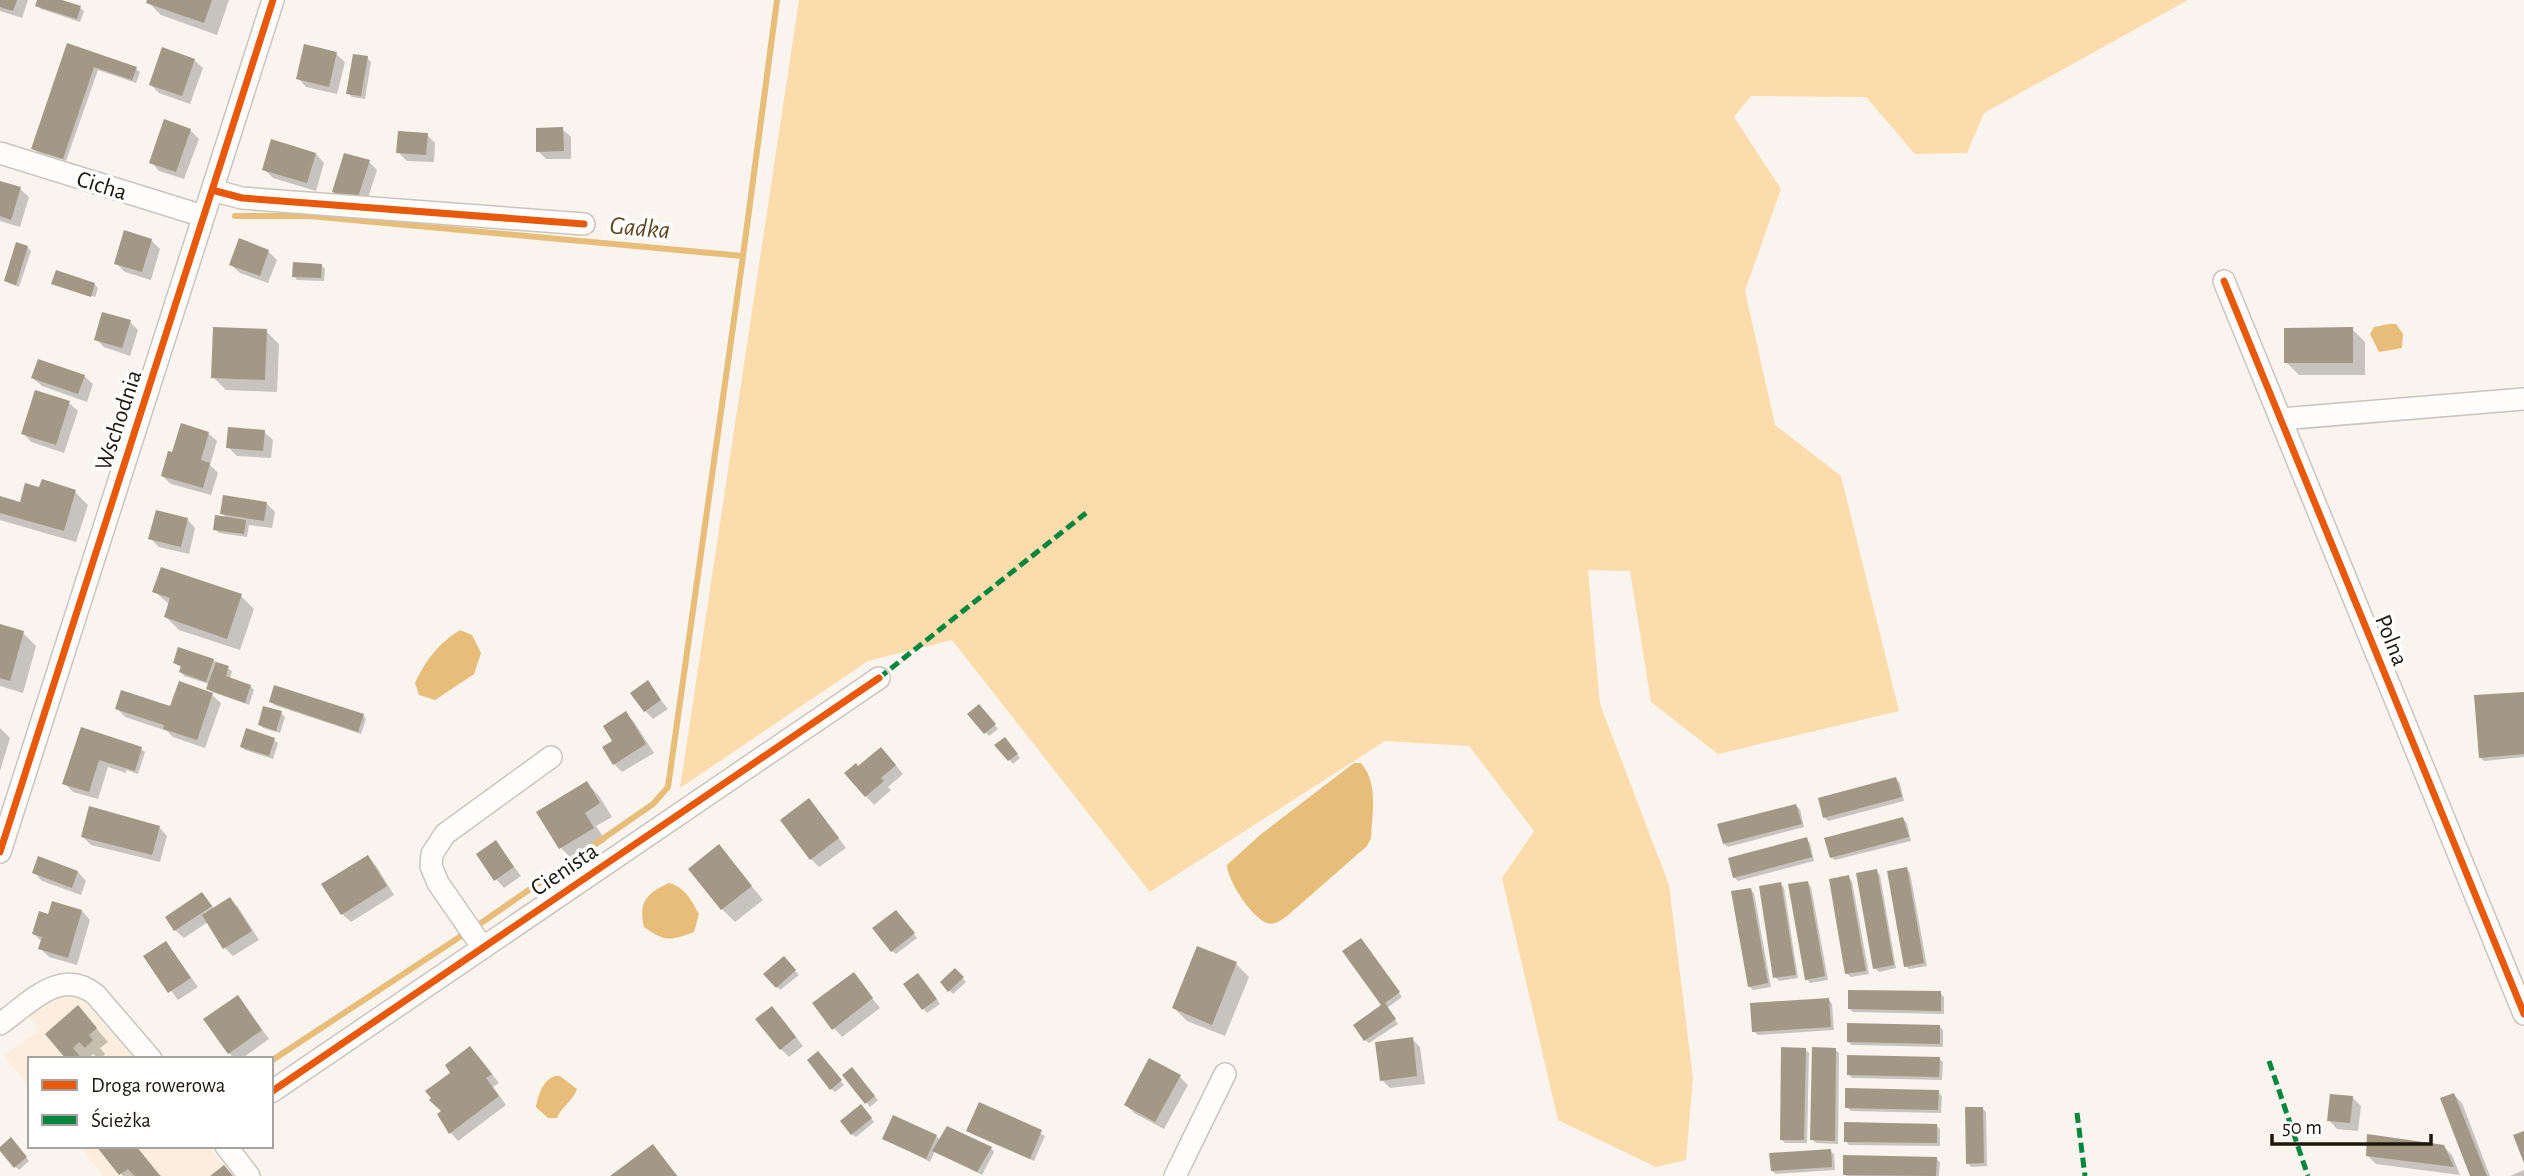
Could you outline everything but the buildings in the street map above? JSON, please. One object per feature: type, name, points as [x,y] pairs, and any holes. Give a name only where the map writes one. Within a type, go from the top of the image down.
[{"type":"street","name":"Wschodnia","points":[[0,852],[273,0]]},
{"type":"street","name":"Cicha","points":[[0,153],[203,216]]},
{"type":"street","points":[[212,190],[242,198],[324,202],[584,224]]},
{"type":"street","name":"Polna","points":[[2224,281],[2524,1014]]},
{"type":"street","points":[[2281,419],[2524,400]]},
{"type":"street","name":"Cienista","points":[[273,1091],[879,678]]},
{"type":"street","points":[[483,948],[438,883],[431,866],[432,854],[445,834],[551,757]]},
{"type":"street","points":[[0,1024],[53,986],[65,982],[76,983],[96,995],[149,1057]]},
{"type":"street","points":[[1175,1176],[1225,1074]]},
{"type":"street","points":[[228,1148],[249,1176]]},
{"type":"shaded area","points":[[799,0],[2188,0],[1984,113],[1967,153],[1915,154],[1866,97],[1751,96],[1734,117],[1781,189],[1745,291],[1775,425],[1841,476],[1899,711],[1718,754],[1651,702],[1630,571],[1588,570],[1600,704],[1669,885],[1693,1078],[1686,1160],[1656,1167],[1558,1120],[1502,878],[1534,831],[1469,746],[1385,741],[1150,892],[952,640],[868,661],[680,788]]},
{"type":"shaded area","points":[[2396,324],[2403,334],[2402,348],[2379,352],[2370,334],[2374,327]]},
{"type":"shaded area","points":[[460,630],[472,635],[481,653],[474,674],[435,700],[419,695],[415,683],[424,667],[433,653]]},
{"type":"shaded area","points":[[1354,763],[1361,763],[1367,771],[1372,789],[1371,838],[1367,846],[1287,916],[1272,924],[1261,920],[1236,889],[1227,865],[1260,835]]},
{"type":"shaded area","points":[[669,883],[683,891],[699,914],[694,932],[663,938],[644,927],[642,911],[646,899]]},
{"type":"shaded area","points":[[61,992],[80,996],[132,1057],[28,1057],[28,1085],[4,1056],[40,1029],[28,1014]]},
{"type":"shaded area","points":[[555,1076],[560,1076],[577,1089],[557,1118],[548,1118],[536,1107],[544,1084]]},
{"type":"shaded area","points":[[81,1148],[210,1148],[233,1176],[104,1176]]},
{"type":"waterway","name":"Gadka","points":[[235,216],[309,216],[743,256],[777,0]]},
{"type":"waterway","points":[[273,1060],[484,921],[653,804],[668,787],[743,256]]},
{"type":"marked path","points":[[879,678],[1086,513]]},
{"type":"marked path","points":[[2269,1061],[2308,1176]]},
{"type":"marked path","points":[[2077,1113],[2085,1176]]},
{"type":"cycle path","points":[[0,852],[273,0]]},
{"type":"cycle path","points":[[212,190],[242,198],[584,224]]},
{"type":"cycle path","points":[[2224,281],[2524,1014]]},
{"type":"cycle path","points":[[273,1091],[879,678]]}]
